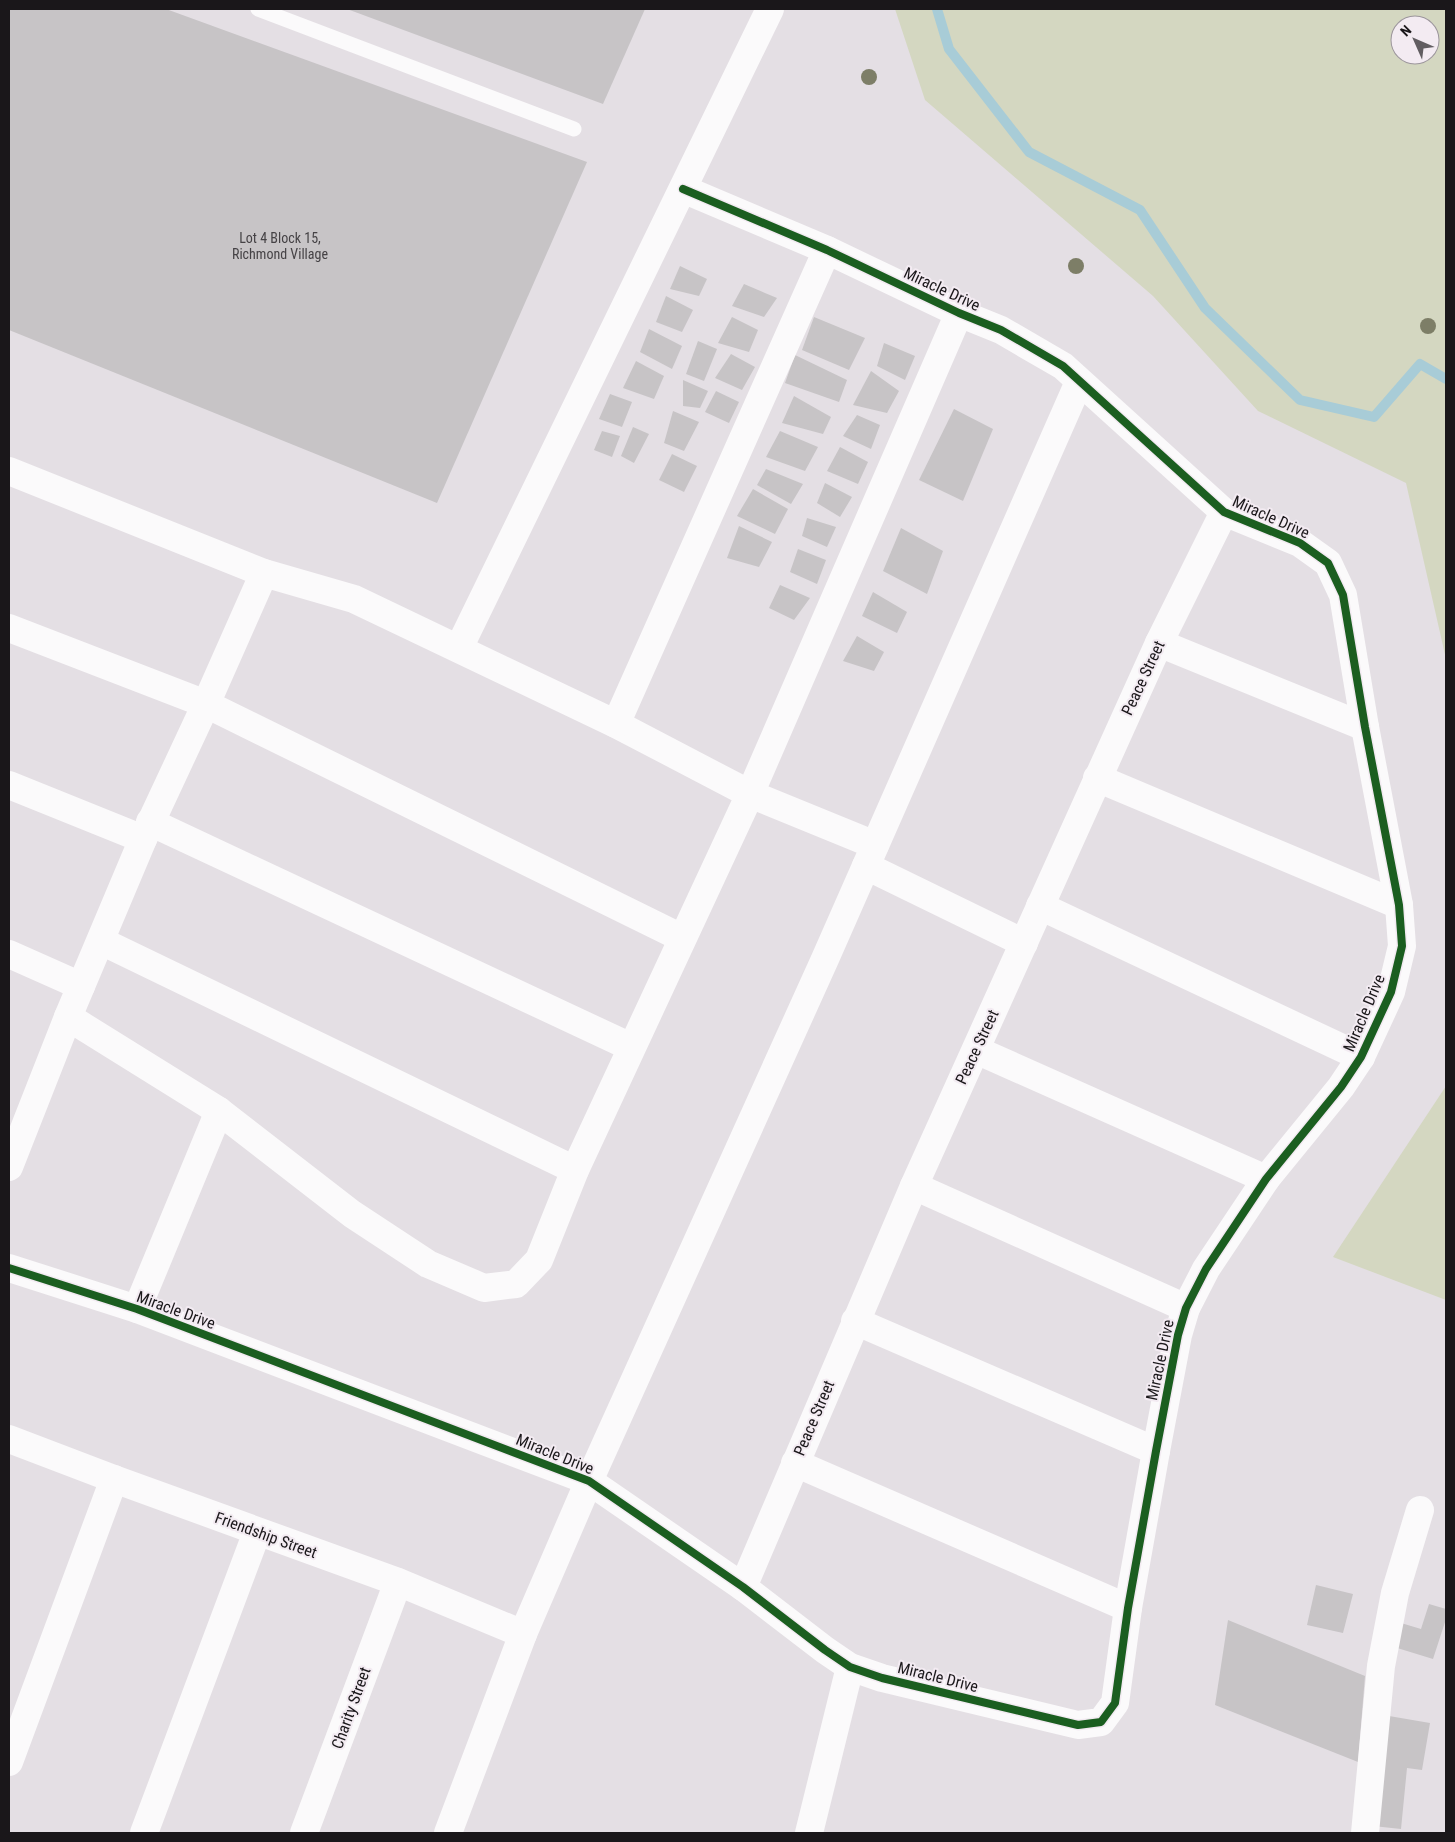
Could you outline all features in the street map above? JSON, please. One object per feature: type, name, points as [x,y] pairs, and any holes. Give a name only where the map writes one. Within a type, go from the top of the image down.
[{"type":"street","points":[[459,648],[770,9]]},
{"type":"street","name":"Miracle Drive","points":[[9,1268],[137,1309],[589,1481],[743,1587],[850,1667],[882,1678],[1078,1725],[1101,1722],[1115,1703],[1128,1608],[1156,1451],[1178,1335],[1186,1308],[1206,1269],[1266,1179],[1341,1087],[1361,1057],[1391,992],[1402,946],[1398,906],[1342,595],[1328,563],[1300,543],[1224,512],[1063,366],[1001,330],[959,313],[827,250],[684,189]]},
{"type":"street","points":[[616,724],[827,250]]},
{"type":"street","points":[[68,1017],[219,1111],[352,1214],[428,1264],[484,1288],[516,1284],[539,1260],[575,1170],[750,794],[959,313]]},
{"type":"street","points":[[448,1833],[523,1634],[589,1481],[870,856],[1079,382]]},
{"type":"street","points":[[9,471],[264,573],[354,599],[616,724],[870,856],[1024,943]]},
{"type":"street","name":"Peace Street","points":[[743,1587],[914,1186],[1159,643],[1224,512]]},
{"type":"street","points":[[9,1167],[18,1116],[68,1017],[147,831],[264,573]]},
{"type":"street","points":[[9,628],[206,704],[682,938]]},
{"type":"street","points":[[1159,643],[1365,727]]},
{"type":"street","points":[[1097,778],[1398,906]]},
{"type":"street","points":[[9,785],[147,831],[631,1047]]},
{"type":"street","points":[[1040,906],[1361,1057]]},
{"type":"street","points":[[101,941],[575,1170]]},
{"type":"street","points":[[9,954],[81,986]]},
{"type":"street","points":[[976,1050],[1266,1179]]},
{"type":"street","points":[[137,1309],[219,1111]]},
{"type":"street","points":[[914,1186],[1186,1308]]},
{"type":"street","points":[[855,1321],[1156,1451]]},
{"type":"street","name":"Friendship Street","points":[[9,1439],[114,1480],[398,1582],[523,1634]]},
{"type":"street","points":[[795,1463],[1128,1608]]},
{"type":"street","points":[[9,1762],[114,1480]]},
{"type":"street","points":[[1365,1833],[1381,1666],[1395,1592],[1420,1510]]},
{"type":"street","points":[[144,1833],[257,1532]]},
{"type":"street","name":"Charity Street","points":[[304,1833],[398,1582]]},
{"type":"street","points":[[809,1833],[850,1667]]},
{"type":"lane","points":[[258,9],[574,128]]},
{"type":"green space","points":[[895,9],[1446,9],[1446,659],[1406,483],[1258,411],[1153,296],[925,100]]},
{"type":"green space","points":[[1446,1086],[1446,1300],[1333,1257]]},
{"type":"building","points":[[9,9],[166,9],[587,162],[437,503],[9,330]]},
{"type":"building","points":[[347,9],[645,9],[603,104]]},
{"type":"building","points":[[680,266],[707,279],[699,296],[670,289]]},
{"type":"building","points":[[744,284],[777,298],[764,317],[732,306]]},
{"type":"building","points":[[666,296],[693,310],[682,332],[656,322]]},
{"type":"building","points":[[732,317],[758,330],[749,352],[718,343]]},
{"type":"building","points":[[814,317],[865,338],[849,370],[802,350]]},
{"type":"building","points":[[649,329],[682,346],[672,369],[640,352]]},
{"type":"building","points":[[698,341],[717,349],[704,381],[686,374]]},
{"type":"building","points":[[884,343],[915,356],[905,380],[877,366]]},
{"type":"building","points":[[731,354],[755,367],[742,390],[715,378]]},
{"type":"building","points":[[795,355],[847,380],[839,402],[785,383]]},
{"type":"building","points":[[636,361],[664,376],[654,399],[623,388]]},
{"type":"building","points":[[871,371],[899,391],[887,413],[853,405]]},
{"type":"building","points":[[683,380],[708,391],[700,408],[683,406]]},
{"type":"building","points":[[716,391],[739,402],[729,423],[705,412]]},
{"type":"building","points":[[610,394],[632,402],[622,427],[599,419]]},
{"type":"building","points":[[794,396],[831,417],[823,434],[782,423]]},
{"type":"building","points":[[954,409],[993,429],[963,501],[919,480]]},
{"type":"building","points":[[673,411],[699,422],[684,451],[664,443]]},
{"type":"building","points":[[857,415],[880,425],[871,449],[843,436]]},
{"type":"building","points":[[633,427],[649,434],[634,463],[621,456]]},
{"type":"building","points":[[602,431],[620,436],[612,457],[594,450]]},
{"type":"building","points":[[780,431],[818,447],[805,471],[766,457]]},
{"type":"building","points":[[840,447],[868,462],[858,484],[827,471]]},
{"type":"building","points":[[672,454],[697,466],[684,492],[659,480]]},
{"type":"building","points":[[766,469],[803,484],[791,504],[757,485]]},
{"type":"building","points":[[825,483],[852,497],[840,517],[817,503]]},
{"type":"building","points":[[753,489],[788,509],[775,534],[737,516]]},
{"type":"building","points":[[807,518],[836,527],[827,547],[802,536]]},
{"type":"building","points":[[739,526],[772,542],[759,567],[727,558]]},
{"type":"building","points":[[901,528],[943,551],[927,594],[883,571]]},
{"type":"building","points":[[798,549],[826,560],[817,584],[790,572]]},
{"type":"building","points":[[780,585],[810,598],[794,620],[769,608]]},
{"type":"building","points":[[873,592],[907,612],[897,633],[862,616]]},
{"type":"building","points":[[857,636],[884,652],[874,671],[843,661]]},
{"type":"building","points":[[1316,1585],[1353,1594],[1343,1633],[1307,1625]]},
{"type":"building","points":[[1429,1604],[1446,1609],[1446,1619],[1433,1659],[1394,1647],[1401,1623],[1421,1629]]},
{"type":"building","points":[[1228,1620],[1365,1676],[1358,1762],[1215,1705]]},
{"type":"building","points":[[1389,1716],[1430,1723],[1422,1770],[1407,1768],[1401,1829],[1373,1826]]},
{"type":"waterway","points":[[937,9],[949,49],[1029,152],[1140,210],[1205,308],[1300,400],[1374,417],[1420,364],[1446,379]]},
{"type":"cycle path","points":[[9,1268],[137,1309],[589,1481],[743,1587],[850,1667],[882,1678],[1078,1725],[1101,1722],[1115,1703],[1128,1608],[1156,1451],[1178,1335],[1186,1308],[1206,1269],[1266,1179],[1341,1087],[1361,1057],[1391,992],[1402,946],[1399,905],[1365,727],[1343,595],[1328,563],[1300,543],[1224,512],[1063,366],[1001,330],[959,313],[827,250],[683,189]]}]
